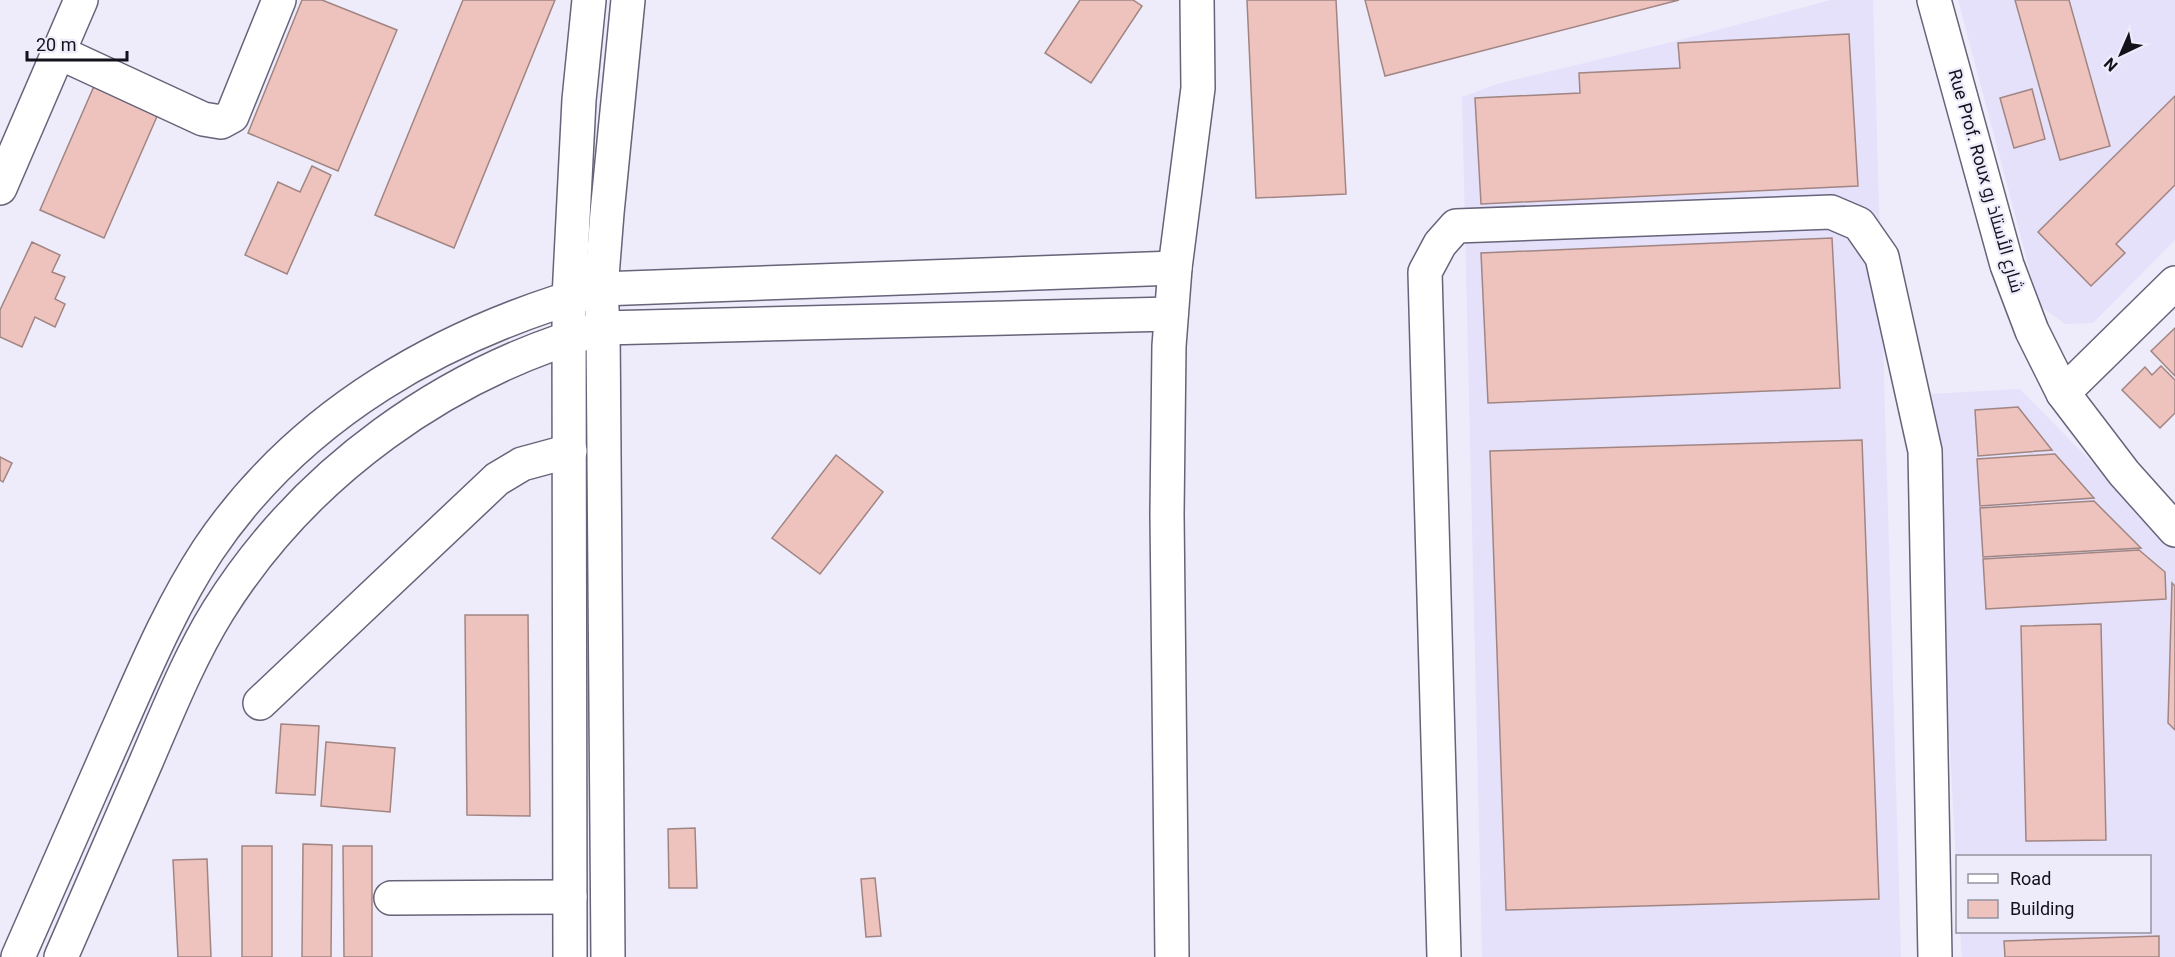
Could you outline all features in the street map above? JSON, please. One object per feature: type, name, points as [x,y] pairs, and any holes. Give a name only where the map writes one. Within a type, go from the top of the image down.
[{"type":"street","points":[[0,188],[81,0]]},
{"type":"street","points":[[58,52],[203,119],[221,122],[232,116],[279,0]]},
{"type":"street","points":[[570,957],[569,298],[579,100],[589,0]]},
{"type":"street","points":[[608,957],[601,289],[619,76],[628,0]]},
{"type":"street","points":[[1172,957],[1167,514],[1171,314],[1198,88],[1197,0]]},
{"type":"street","name":"Rue Prof. Roux شارع الأستاذ رو","points":[[1934,0],[2007,265],[2032,331],[2063,393],[2124,473],[2175,531]]},
{"type":"street","points":[[1444,957],[1425,272],[1440,244],[1456,226],[1831,212],[1859,224],[1882,257],[1925,451],[1935,957]]},
{"type":"street","points":[[18,957],[164,626],[209,549],[264,481],[303,442],[390,377],[438,350],[488,327],[601,289],[1175,268]]},
{"type":"street","points":[[2063,393],[2175,283]]},
{"type":"street","points":[[61,957],[179,684],[218,612],[244,572],[274,534],[311,494],[343,466],[411,415],[447,393],[569,337],[603,328],[1171,314]]},
{"type":"street","points":[[260,703],[497,478],[522,464],[570,451]]},
{"type":"street","points":[[164,626],[200,644]]},
{"type":"street","points":[[391,898],[570,897]]},
{"type":"shaded area","points":[[1831,0],[1873,0],[1901,957],[1482,957],[1462,97],[1497,84],[1672,42]]},
{"type":"shaded area","points":[[1958,0],[2175,0],[2175,240],[2093,323],[2065,324],[2039,305]]},
{"type":"shaded area","points":[[2020,389],[2175,547],[2175,957],[1962,957],[1960,933],[2151,933],[2151,855],[1956,855],[1956,863],[1931,394]]},
{"type":"building","points":[[302,0],[322,0],[397,30],[338,171],[248,133]]},
{"type":"building","points":[[463,0],[555,0],[454,248],[375,215]]},
{"type":"building","points":[[1080,0],[1133,0],[1142,6],[1091,83],[1045,53]]},
{"type":"building","points":[[1247,0],[1336,0],[1346,194],[1256,198]]},
{"type":"building","points":[[1365,0],[1679,0],[1385,76]]},
{"type":"building","points":[[2015,0],[2069,0],[2110,146],[2060,160]]},
{"type":"building","points":[[1849,34],[1858,186],[1481,204],[1475,98],[1580,93],[1579,73],[1680,68],[1678,43]]},
{"type":"building","points":[[98,77],[162,105],[104,238],[40,210]]},
{"type":"building","points":[[2032,89],[2045,139],[2014,148],[2000,98]]},
{"type":"building","points":[[2175,96],[2175,185],[2116,244],[2125,253],[2091,286],[2038,232]]},
{"type":"building","points":[[312,166],[331,175],[287,274],[245,255],[278,182],[300,192]]},
{"type":"building","points":[[1832,238],[1840,388],[1488,403],[1481,253]]},
{"type":"building","points":[[32,242],[60,255],[52,272],[65,277],[55,299],[65,304],[55,327],[35,317],[22,347],[0,337],[0,310]]},
{"type":"building","points":[[2175,328],[2175,376],[2151,351]]},
{"type":"building","points":[[2161,366],[2175,380],[2175,413],[2160,428],[2122,390],[2145,367],[2152,375]]},
{"type":"building","points":[[2018,407],[2052,450],[1978,456],[1975,410]]},
{"type":"building","points":[[1862,440],[1879,899],[1506,910],[1490,451]]},
{"type":"building","points":[[2055,454],[2094,498],[1980,506],[1977,459]]},
{"type":"building","points":[[836,455],[883,492],[820,574],[772,538]]},
{"type":"building","points":[[0,457],[12,463],[3,482],[0,480]]},
{"type":"building","points":[[2094,501],[2141,548],[1983,557],[1980,508]]},
{"type":"building","points":[[2139,550],[2165,572],[2166,599],[1986,609],[1983,559]]},
{"type":"building","points":[[2172,583],[2175,586],[2175,730],[2168,723]]},
{"type":"building","points":[[465,615],[528,615],[530,816],[467,815]]},
{"type":"building","points":[[2101,624],[2106,840],[2026,841],[2021,626]]},
{"type":"building","points":[[281,724],[319,726],[315,795],[276,793]]},
{"type":"building","points":[[326,742],[395,748],[390,812],[321,806]]},
{"type":"building","points":[[695,828],[697,888],[669,888],[668,829]]},
{"type":"building","points":[[303,844],[332,845],[331,957],[302,957]]},
{"type":"building","points":[[242,846],[272,846],[272,957],[242,957]]},
{"type":"building","points":[[343,846],[372,846],[372,957],[344,957]]},
{"type":"building","points":[[207,859],[211,957],[178,957],[173,860]]},
{"type":"building","points":[[875,878],[881,936],[866,937],[861,879]]},
{"type":"building","points":[[2159,936],[2159,957],[2005,957],[2004,941]]}]
